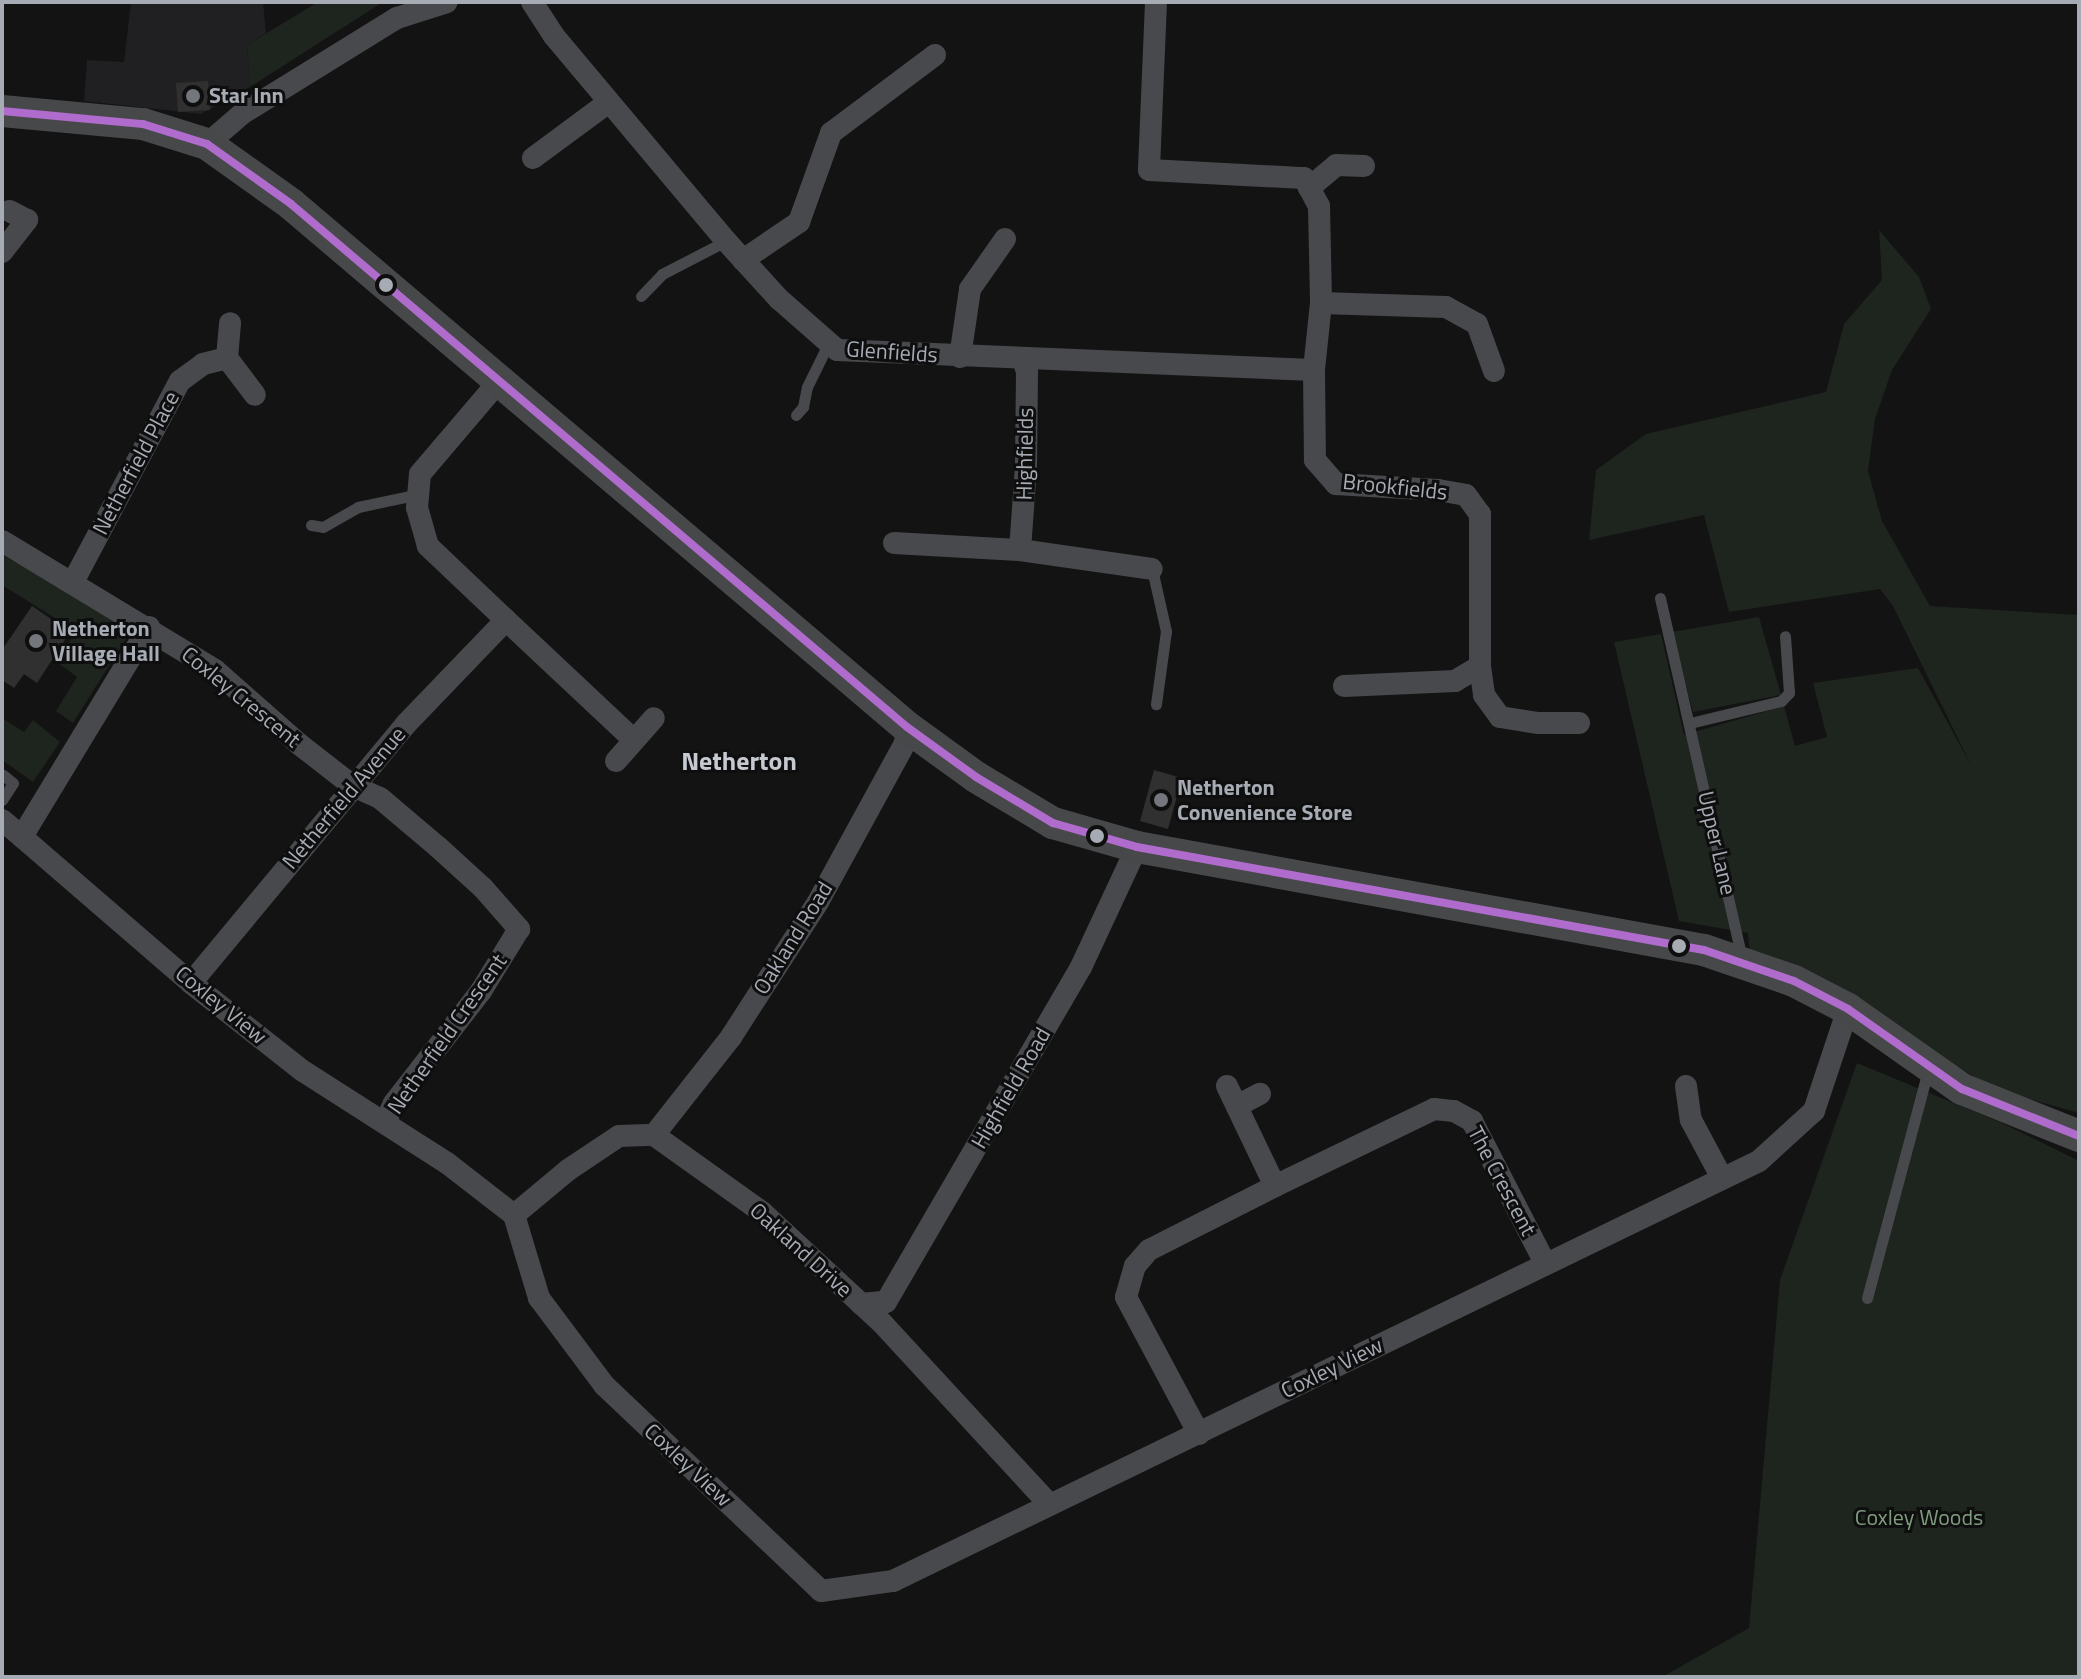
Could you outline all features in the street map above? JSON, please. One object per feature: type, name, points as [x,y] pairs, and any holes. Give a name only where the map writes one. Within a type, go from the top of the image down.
[{"type":"main road","points":[[2,111],[143,124],[207,144],[291,204],[907,727],[976,777],[1053,823],[1137,847],[1685,945],[1794,981],[1848,1009],[1962,1089],[2079,1136]]},
{"type":"street","points":[[207,144],[243,113],[395,10],[447,2]]},
{"type":"street","name":"Glenfields","points":[[532,2],[554,36],[726,241],[837,350],[960,357],[1147,360],[1314,370]]},
{"type":"street","points":[[1156,2],[1149,170],[1304,178],[1309,188],[1336,165],[1364,166]]},
{"type":"street","points":[[743,260],[799,222],[831,133],[935,55]]},
{"type":"street","points":[[533,158],[609,102]]},
{"type":"street","name":"Brookfields","points":[[1309,188],[1319,206],[1321,303],[1314,370],[1315,460],[1336,484],[1438,490],[1466,495],[1480,514],[1480,666],[1484,695],[1500,717],[1539,723],[1579,723]]},
{"type":"street","points":[[2,252],[27,220],[9,211]]},
{"type":"street","points":[[960,357],[970,289],[1005,239]]},
{"type":"street","points":[[1321,303],[1446,307],[1477,324],[1494,371]]},
{"type":"street","points":[[230,323],[227,358],[255,395]]},
{"type":"street","name":"Netherfield Place","points":[[73,582],[180,381],[203,364],[227,358]]},
{"type":"street","name":"Highfields","points":[[1020,550],[1026,467],[1027,372],[1023,359]]},
{"type":"street","points":[[500,380],[420,474],[417,508],[428,546],[634,740]]},
{"type":"street","name":"Coxley Crescent","points":[[2,541],[149,627],[215,670],[353,786]]},
{"type":"street","points":[[894,543],[1020,550],[1152,569]]},
{"type":"street","name":"Netherfield Avenue","points":[[191,983],[353,786],[506,620]]},
{"type":"street","points":[[22,837],[149,627]]},
{"type":"street","points":[[1344,686],[1455,681],[1480,666]]},
{"type":"street","points":[[616,761],[654,718]]},
{"type":"street","name":"Oakland Road","points":[[654,1135],[731,1037],[818,902],[905,743],[907,727]]},
{"type":"street","name":"Netherfield Crescent","points":[[353,786],[380,798],[438,847],[483,888],[519,929],[481,991],[394,1103],[385,1123]]},
{"type":"street","name":"Coxley View","points":[[2,820],[191,983],[303,1071],[447,1163],[514,1215],[539,1298],[604,1385],[821,1591],[893,1581],[1048,1503],[1199,1434],[1759,1161],[1814,1111],[1848,1009]]},
{"type":"street","name":"Highfield Road","points":[[861,1304],[886,1302],[1081,967],[1137,847]]},
{"type":"street","points":[[1686,1086],[1691,1120],[1722,1178]]},
{"type":"street","points":[[1260,1094],[1232,1096],[1275,1186]]},
{"type":"street","name":"The Crescent","points":[[1199,1434],[1126,1297],[1135,1266],[1149,1250],[1275,1186],[1434,1109],[1454,1111],[1472,1121],[1545,1263]]},
{"type":"street","points":[[514,1215],[568,1170],[619,1136],[654,1135]]},
{"type":"street","name":"Oakland Drive","points":[[654,1135],[762,1212],[861,1304],[1048,1503]]},
{"type":"lane","points":[[641,296],[662,274],[703,256],[726,241]]},
{"type":"lane","points":[[796,415],[803,407],[807,387],[829,342]]},
{"type":"lane","points":[[311,525],[323,527],[358,507],[419,494]]},
{"type":"lane","points":[[1152,569],[1166,631],[1156,704]]},
{"type":"lane","name":"Upper Lane","points":[[1660,598],[1743,963]]},
{"type":"lane","points":[[1690,723],[1781,701],[1789,693],[1785,636]]},
{"type":"lane","points":[[2,800],[13,783],[3,775]]},
{"type":"lane","points":[[1867,1298],[1929,1066]]},
{"type":"shaded area","points":[[131,2],[263,2],[266,33],[247,45],[250,87],[201,114],[84,101],[87,60],[124,62]]},
{"type":"green space","points":[[318,2],[383,2],[250,87],[247,45]]},
{"type":"green space","points":[[1879,230],[1919,277],[1931,309],[1892,370],[1875,419],[1868,471],[1882,521],[1930,606],[2079,615],[2079,1113],[1994,1089],[1822,982],[1750,956],[1748,933],[1679,921],[1614,642],[1661,634],[1684,735],[1784,706],[1795,746],[1827,737],[1813,683],[1918,668],[1972,767],[1893,606],[1880,589],[1729,612],[1704,515],[1589,540],[1596,470],[1646,434],[1826,392],[1844,324],[1882,280]]},
{"type":"green space","points":[[2,555],[134,626],[73,723],[56,711],[77,677],[57,662],[76,631],[2,585]]},
{"type":"green space","points":[[1759,617],[1781,695],[1693,712],[1672,632]]},
{"type":"green space","points":[[2,718],[24,732],[33,720],[60,742],[33,782],[2,760]]},
{"type":"green space","name":"Coxley Woods","points":[[1857,1063],[2002,1123],[2079,1161],[2079,1677],[1662,1677],[1749,1628],[1780,1280]]},
{"type":"building","name":"Star Inn","points":[[208,81],[210,110],[178,112],[176,83]]},
{"type":"building","name":"Netherton Village Hall","points":[[32,606],[70,632],[37,683],[24,674],[14,688],[2,680],[2,650]]},
{"type":"building","name":"Netherton Convenience Store","points":[[1154,770],[1182,778],[1168,829],[1140,821]]},
{"type":"transit line","points":[[2,111],[143,124],[207,144],[291,204],[907,727],[976,777],[1053,823],[1137,847],[1704,950],[1794,981],[1848,1009],[1962,1089],[2079,1136]]},
{"type":"place","name":"Star Inn","points":[[193,96]]},
{"type":"place","name":"Netherton Village Hall","points":[[36,641]]},
{"type":"place","name":"Netherton Convenience Store","points":[[1161,800]]},
{"type":"district","name":"Netherton","points":[[739,761]]}]
